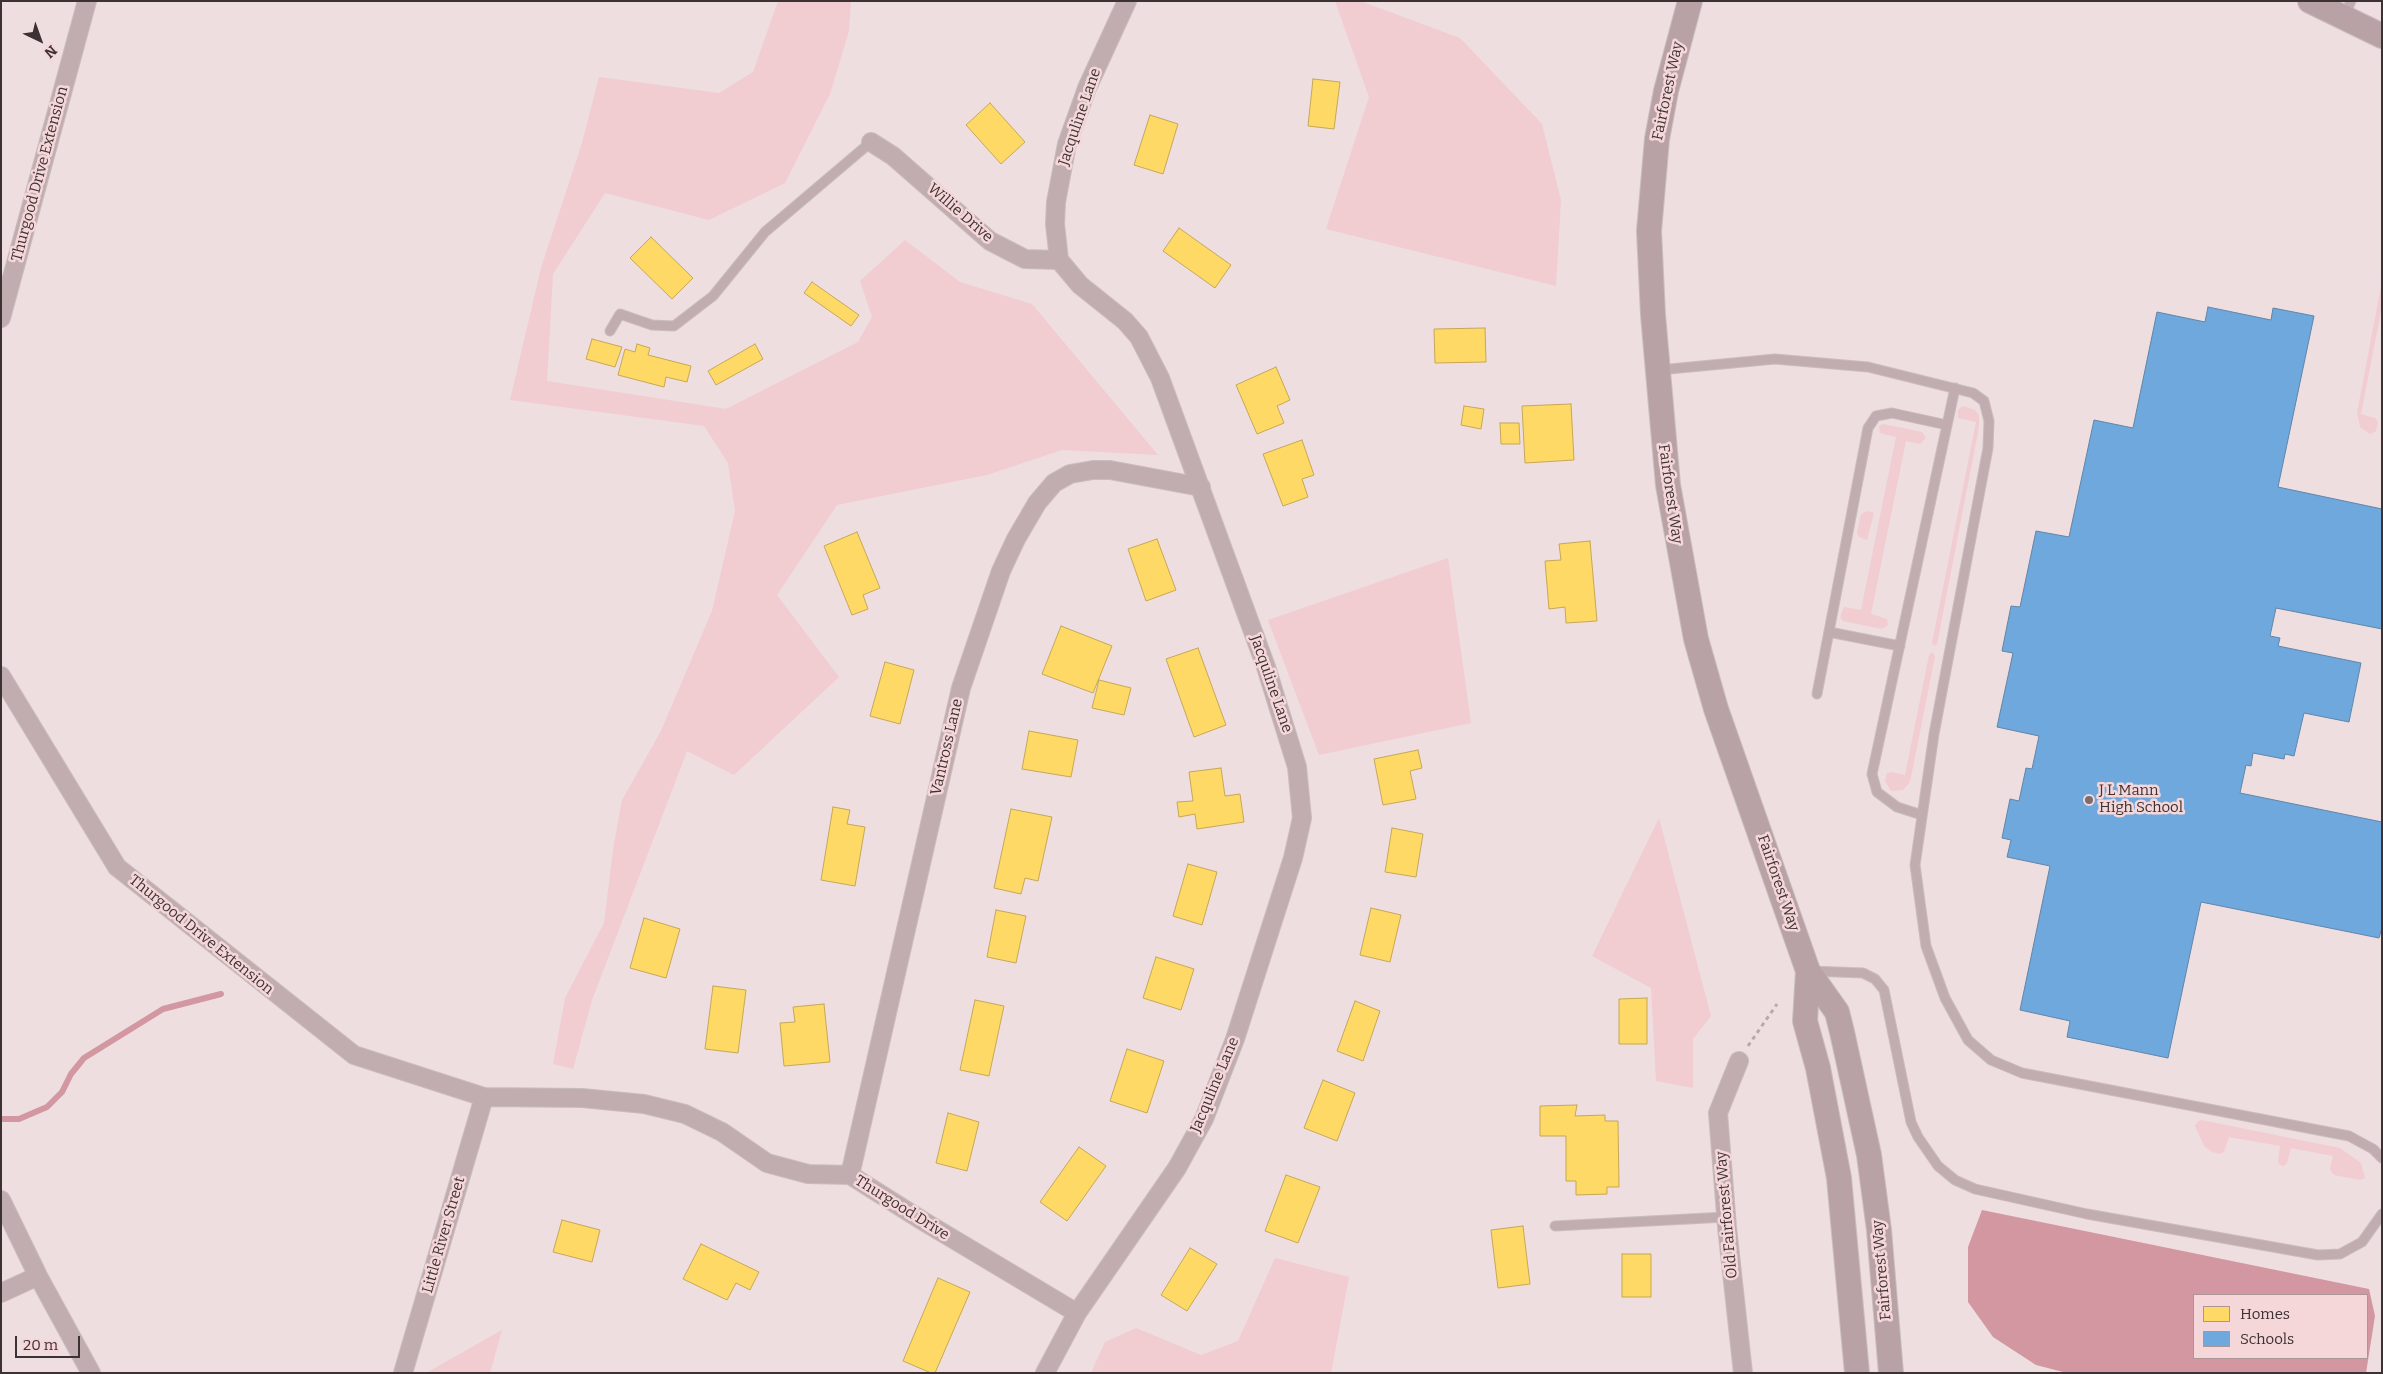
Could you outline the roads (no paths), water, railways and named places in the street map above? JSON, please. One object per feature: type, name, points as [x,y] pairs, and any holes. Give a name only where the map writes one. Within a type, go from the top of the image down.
[{"type":"main road","name":"Fairforest Way","points":[[1690,1],[1666,91],[1658,139],[1649,231],[1657,370],[1668,485],[1696,639],[1716,709],[1808,971],[1837,1012],[1862,1117],[1878,1230],[1891,1373]]},
{"type":"main road","points":[[2310,1],[2348,9],[2382,36]]},
{"type":"main road","name":"Fairforest Way","points":[[1808,971],[1805,1021],[1820,1076],[1839,1178],[1857,1373]]},
{"type":"street","name":"Thurgood Drive Extension","points":[[1,318],[87,1]]},
{"type":"street","name":"Jacquline Lane","points":[[1045,1373],[1077,1313],[1177,1168],[1204,1119],[1220,1082],[1244,1012],[1293,858],[1302,818],[1297,767],[1266,667],[1160,378],[1139,337],[1125,321],[1080,286],[1060,260],[1055,224],[1056,202],[1067,144],[1087,88],[1127,1]]},
{"type":"street","name":"Willie Drive","points":[[871,142],[893,156],[990,241],[1024,258],[1060,260]]},
{"type":"street","name":"Vantross Lane","points":[[850,1175],[961,688],[1002,571],[1016,539],[1036,502],[1054,483],[1070,474],[1093,470],[1110,470],[1201,487]]},
{"type":"street","name":"Thurgood Drive Extension","points":[[1,676],[117,867],[354,1055],[484,1097]]},
{"type":"street","name":"Old Fairforest Way","points":[[1739,1061],[1718,1113],[1726,1217],[1743,1373]]},
{"type":"street","name":"Thurgood Drive","points":[[484,1097],[582,1098],[644,1104],[685,1114],[706,1122],[767,1163],[808,1174],[850,1175],[922,1221],[1077,1313]]},
{"type":"street","name":"Little River Street","points":[[403,1373],[484,1097]]},
{"type":"street","points":[[1,1200],[38,1276],[91,1373]]},
{"type":"street","points":[[1,1294],[38,1276]]},
{"type":"lane","points":[[610,331],[620,314],[652,326],[674,326],[712,296],[765,232],[871,142]]},
{"type":"lane","points":[[1657,370],[1776,359],[1868,367],[1973,393],[1984,401],[1989,421],[1988,448],[1934,734],[1915,865],[1926,946],[1945,998],[1968,1040],[1991,1060],[2022,1073],[2349,1136],[2372,1148],[2382,1158]]},
{"type":"lane","points":[[1922,815],[1897,807],[1877,792],[1872,774],[1955,388]]},
{"type":"lane","points":[[1817,694],[1868,428],[1876,416],[1892,413],[1947,424]]},
{"type":"lane","points":[[1829,632],[1900,646]]},
{"type":"lane","points":[[1808,971],[1864,973],[1876,979],[1884,990],[1911,1122],[1918,1138],[1938,1166],[1955,1180],[1975,1189],[2087,1214],[2318,1255],[2340,1254],[2362,1242],[2382,1214]]},
{"type":"lane","points":[[1555,1226],[1726,1217]]},
{"type":"waterway","points":[[1,1119],[19,1119],[47,1107],[62,1092],[71,1074],[84,1058],[163,1009],[221,994]]},
{"type":"place","name":"J L Mann High School","points":[[2089,800]]}]
